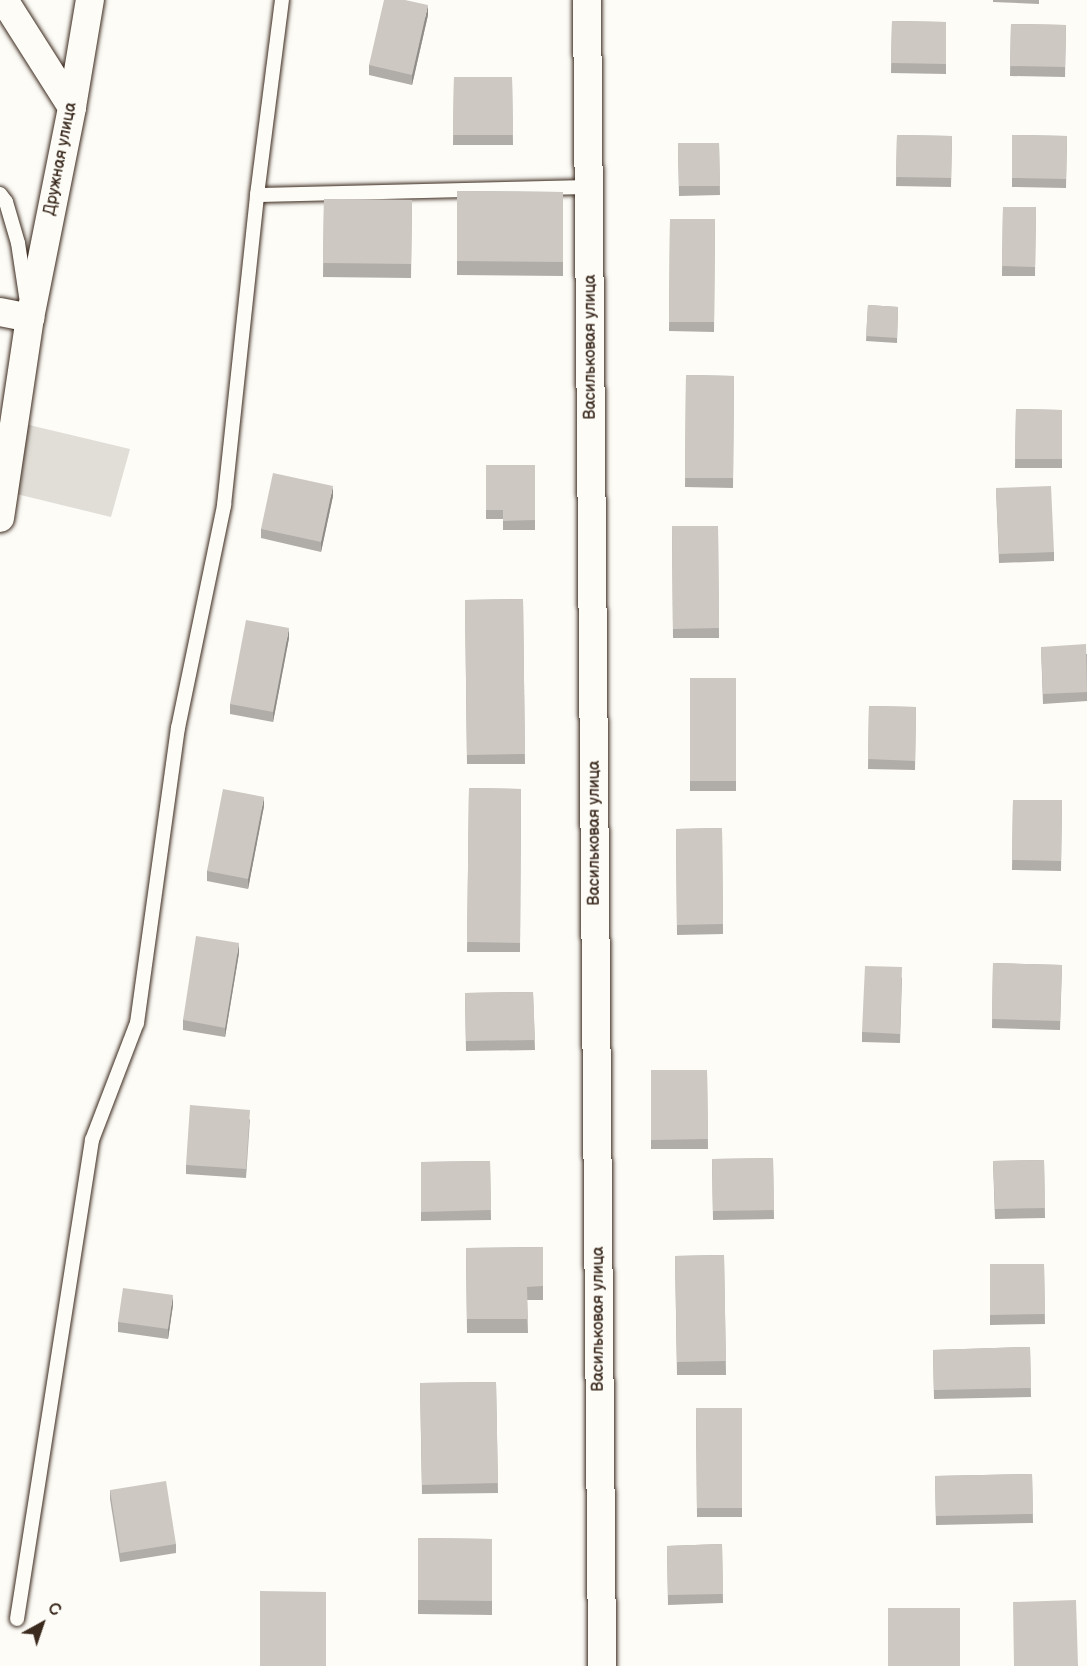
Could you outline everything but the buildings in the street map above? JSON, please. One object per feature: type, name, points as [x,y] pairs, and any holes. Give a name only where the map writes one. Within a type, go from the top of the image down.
[{"type":"street","points":[[4,0],[72,107]]},
{"type":"street","name":"Дружная улица","points":[[0,518],[30,318],[72,107],[90,0]]},
{"type":"street","name":"Васильковая улица","points":[[587,0],[602,1666]]},
{"type":"street","points":[[0,312],[30,318]]},
{"type":"lane","points":[[17,1619],[92,1140],[137,1023],[178,728],[224,505],[257,195],[282,0]]},
{"type":"lane","points":[[257,195],[590,188]]},
{"type":"lane","points":[[0,194],[6,202],[18,243],[30,318]]},
{"type":"shaded area","points":[[0,418],[130,449],[111,517],[0,490]]}]
